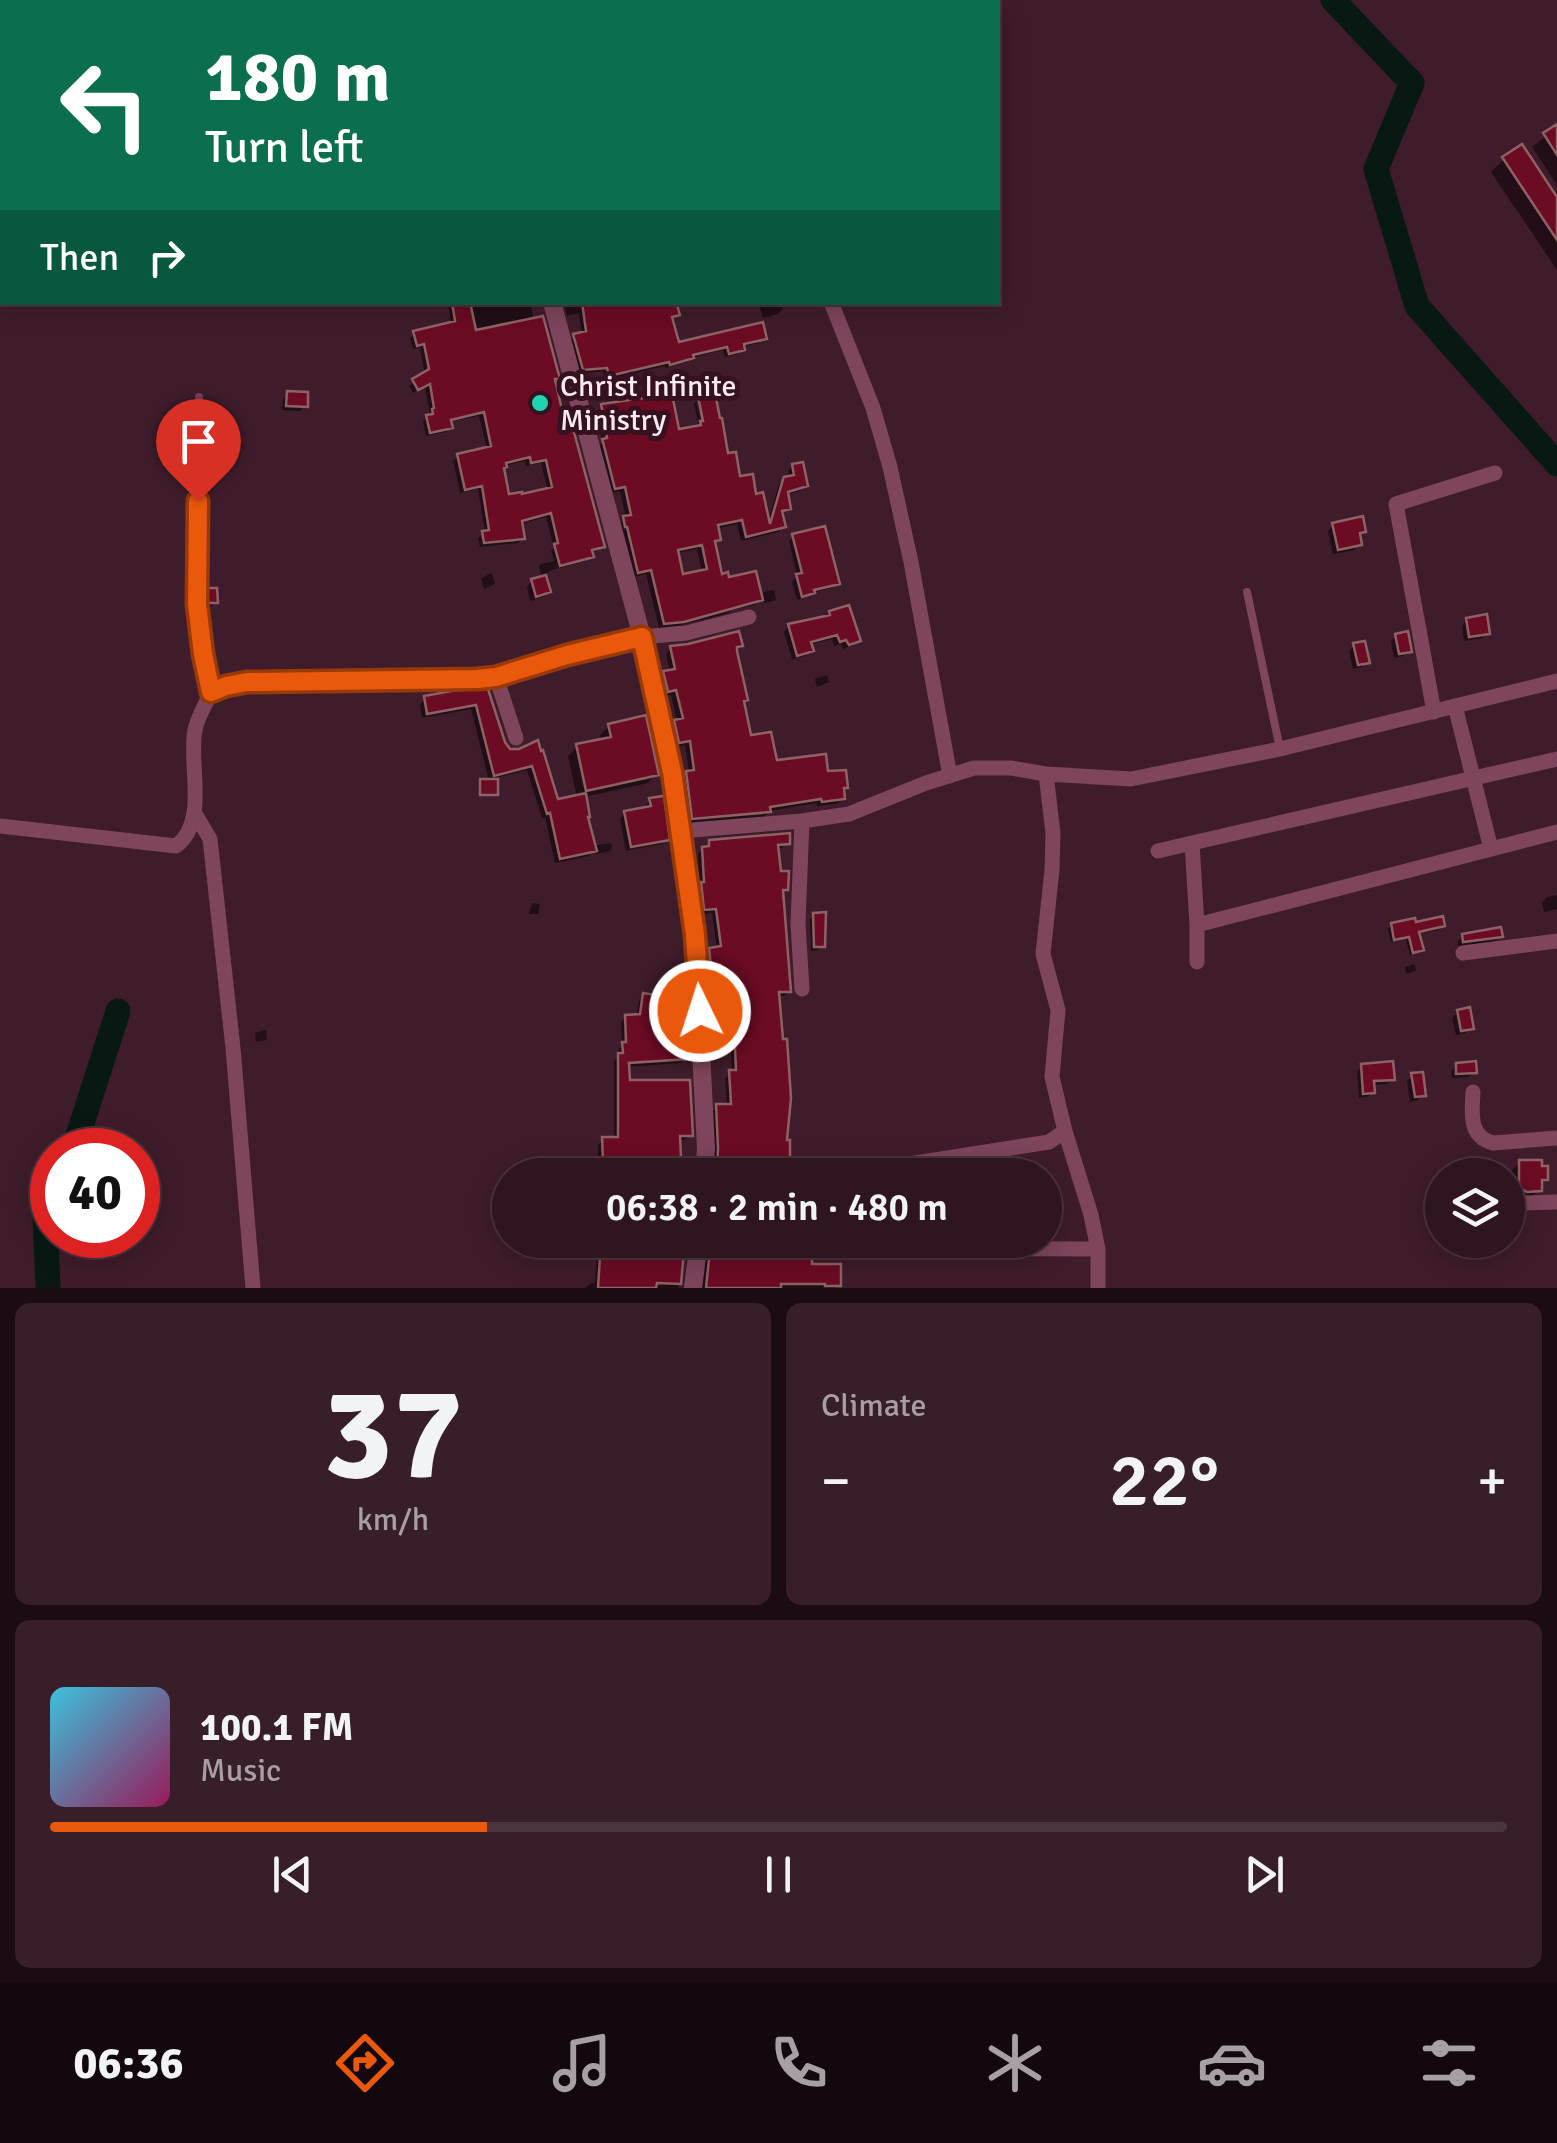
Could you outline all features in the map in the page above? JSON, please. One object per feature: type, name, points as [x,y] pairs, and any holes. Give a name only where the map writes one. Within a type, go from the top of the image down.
[{"type":"street","points":[[553,305],[642,637],[672,772],[695,935],[705,1158]]},
{"type":"street","points":[[832,305],[873,408],[890,467],[950,776]]},
{"type":"street","points":[[1434,712],[1396,504],[1495,473]]},
{"type":"street","points":[[0,826],[176,846],[184,840],[194,812],[195,729],[211,692],[226,686],[247,682],[496,677],[642,637],[686,633],[749,618]]},
{"type":"street","points":[[496,677],[516,738]]},
{"type":"street","points":[[680,831],[849,814],[926,782],[974,768],[1131,779],[1280,749],[1557,682]]},
{"type":"street","points":[[1455,706],[1491,849]]},
{"type":"street","points":[[1158,851],[1557,758]]},
{"type":"street","points":[[1046,774],[1052,870],[1044,954],[1058,1010],[1052,1077],[1098,1249],[1098,1288]]},
{"type":"street","points":[[194,812],[210,839],[253,1288]]},
{"type":"street","points":[[802,821],[798,924],[802,989]]},
{"type":"street","points":[[1197,925],[1557,832]]},
{"type":"street","points":[[1192,843],[1197,962]]},
{"type":"street","points":[[1462,954],[1557,941]]},
{"type":"street","points":[[1473,1092],[1472,1120],[1484,1140],[1493,1143],[1557,1138]]},
{"type":"street","points":[[948,1158],[1049,1142],[1065,1131]]},
{"type":"street","points":[[1525,1203],[1557,1202]]},
{"type":"street","points":[[1062,1249],[1098,1249]]},
{"type":"street","points":[[693,1288],[697,1258]]},
{"type":"lane","points":[[199,398],[197,604],[211,692]]},
{"type":"lane","points":[[1247,592],[1280,749]]},
{"type":"building","points":[[1557,124],[1557,155],[1543,133]]},
{"type":"building","points":[[1522,144],[1557,197],[1557,240],[1502,157]]},
{"type":"building","points":[[452,305],[471,305],[476,330],[543,316],[560,379],[555,379],[564,419],[570,417],[605,547],[592,550],[594,557],[560,566],[551,513],[522,521],[525,539],[484,543],[482,531],[489,530],[482,486],[465,490],[457,454],[491,446],[484,412],[451,420],[453,428],[430,433],[426,415],[433,414],[434,408],[430,384],[418,390],[412,379],[429,369],[424,344],[417,346],[413,331],[455,321]],"holes":[[[530,457],[531,463],[546,460],[552,487],[509,494],[506,463]]]},
{"type":"building","points":[[582,305],[677,305],[680,315],[672,317],[679,342],[763,322],[767,339],[744,344],[745,350],[729,354],[727,347],[670,365],[669,362],[609,376],[607,368],[583,370],[573,334],[586,331]]},
{"type":"building","points":[[287,391],[308,392],[308,407],[286,406]]},
{"type":"building","points":[[715,393],[728,453],[736,452],[740,476],[753,474],[756,494],[763,492],[770,524],[784,476],[794,475],[792,464],[803,462],[808,486],[788,492],[791,509],[782,511],[786,527],[746,537],[742,520],[718,525],[721,540],[715,541],[722,574],[728,572],[729,577],[756,571],[763,600],[664,624],[651,570],[638,573],[623,516],[631,515],[625,487],[615,489],[602,439],[607,438],[601,404],[672,394],[679,429],[701,425],[698,396]],"holes":[[[702,545],[707,569],[683,574],[678,550]]]},
{"type":"building","points":[[1363,516],[1366,532],[1360,533],[1362,545],[1338,550],[1332,523]]},
{"type":"building","points":[[825,526],[840,584],[802,597],[796,574],[802,573],[792,534]]},
{"type":"building","points":[[546,575],[551,592],[536,597],[531,579]]},
{"type":"building","points":[[205,588],[217,588],[218,603],[204,603]]},
{"type":"building","points":[[849,605],[861,641],[849,645],[846,640],[840,642],[837,635],[811,642],[814,651],[797,656],[788,624],[830,615],[829,611]]},
{"type":"building","points":[[1487,614],[1490,634],[1469,637],[1466,618]]},
{"type":"building","points":[[739,631],[743,646],[737,647],[737,651],[751,735],[771,732],[777,760],[826,754],[828,771],[846,770],[845,799],[770,807],[771,812],[692,819],[686,771],[694,770],[690,741],[679,743],[674,720],[683,718],[676,690],[668,692],[663,671],[675,669],[670,646]]},
{"type":"building","points":[[1408,631],[1412,652],[1399,654],[1395,634]]},
{"type":"building","points":[[1365,641],[1370,663],[1358,665],[1353,643]]},
{"type":"building","points":[[488,689],[510,749],[538,740],[558,799],[586,793],[597,851],[560,859],[550,813],[547,814],[532,766],[494,776],[476,705],[427,714],[424,696]]},
{"type":"building","points":[[646,715],[659,775],[586,791],[576,744],[611,737],[608,724]]},
{"type":"building","points":[[480,779],[498,779],[498,795],[480,795]]},
{"type":"building","points":[[664,796],[670,840],[631,847],[624,811],[651,806],[649,798]]},
{"type":"building","points":[[790,833],[790,844],[778,845],[781,871],[789,871],[788,890],[783,890],[791,992],[779,992],[791,1098],[787,1140],[790,1158],[718,1158],[716,1104],[731,1104],[729,1070],[736,1070],[735,1048],[726,1049],[724,1021],[715,1022],[713,998],[723,998],[720,965],[711,966],[709,948],[721,946],[716,909],[704,910],[701,882],[702,847],[709,846],[709,840]]},
{"type":"building","points":[[826,912],[825,947],[814,947],[813,913]]},
{"type":"building","points":[[1443,916],[1445,926],[1419,932],[1424,950],[1413,953],[1409,937],[1394,940],[1391,923]]},
{"type":"building","points":[[1501,927],[1503,937],[1463,942],[1462,934]]},
{"type":"building","points":[[643,993],[656,995],[653,1013],[677,1012],[679,1048],[688,1047],[689,1059],[629,1063],[630,1080],[690,1080],[693,1136],[680,1136],[683,1158],[603,1158],[602,1137],[618,1137],[618,1053],[623,1053],[622,1042],[626,1042],[625,1015],[640,1014]]},
{"type":"building","points":[[1470,1007],[1474,1029],[1461,1031],[1457,1010]]},
{"type":"building","points":[[1393,1061],[1395,1080],[1374,1081],[1375,1093],[1363,1094],[1361,1064]]},
{"type":"building","points":[[1476,1061],[1477,1073],[1456,1074],[1456,1063]]},
{"type":"building","points":[[1423,1072],[1426,1096],[1415,1097],[1411,1073]]},
{"type":"building","points":[[1525,1160],[1542,1160],[1542,1166],[1548,1166],[1548,1180],[1542,1180],[1542,1191],[1527,1192]]},
{"type":"building","points":[[600,1258],[683,1258],[681,1284],[598,1288]]},
{"type":"building","points":[[709,1258],[812,1258],[812,1264],[841,1264],[841,1286],[706,1288]]},
{"type":"waterway","points":[[1333,0],[1412,83],[1376,169],[1417,306],[1557,464]]},
{"type":"waterway","points":[[80,1128],[118,1011]]},
{"type":"waterway","points":[[47,1258],[48,1288]]},
{"type":"place","name":"Christ Infinite Ministry","points":[[540,403]]},
{"type":"route","points":[[198,501],[197,604],[211,692],[247,682],[496,677],[642,637],[672,772],[695,935],[700,1011]]}]
